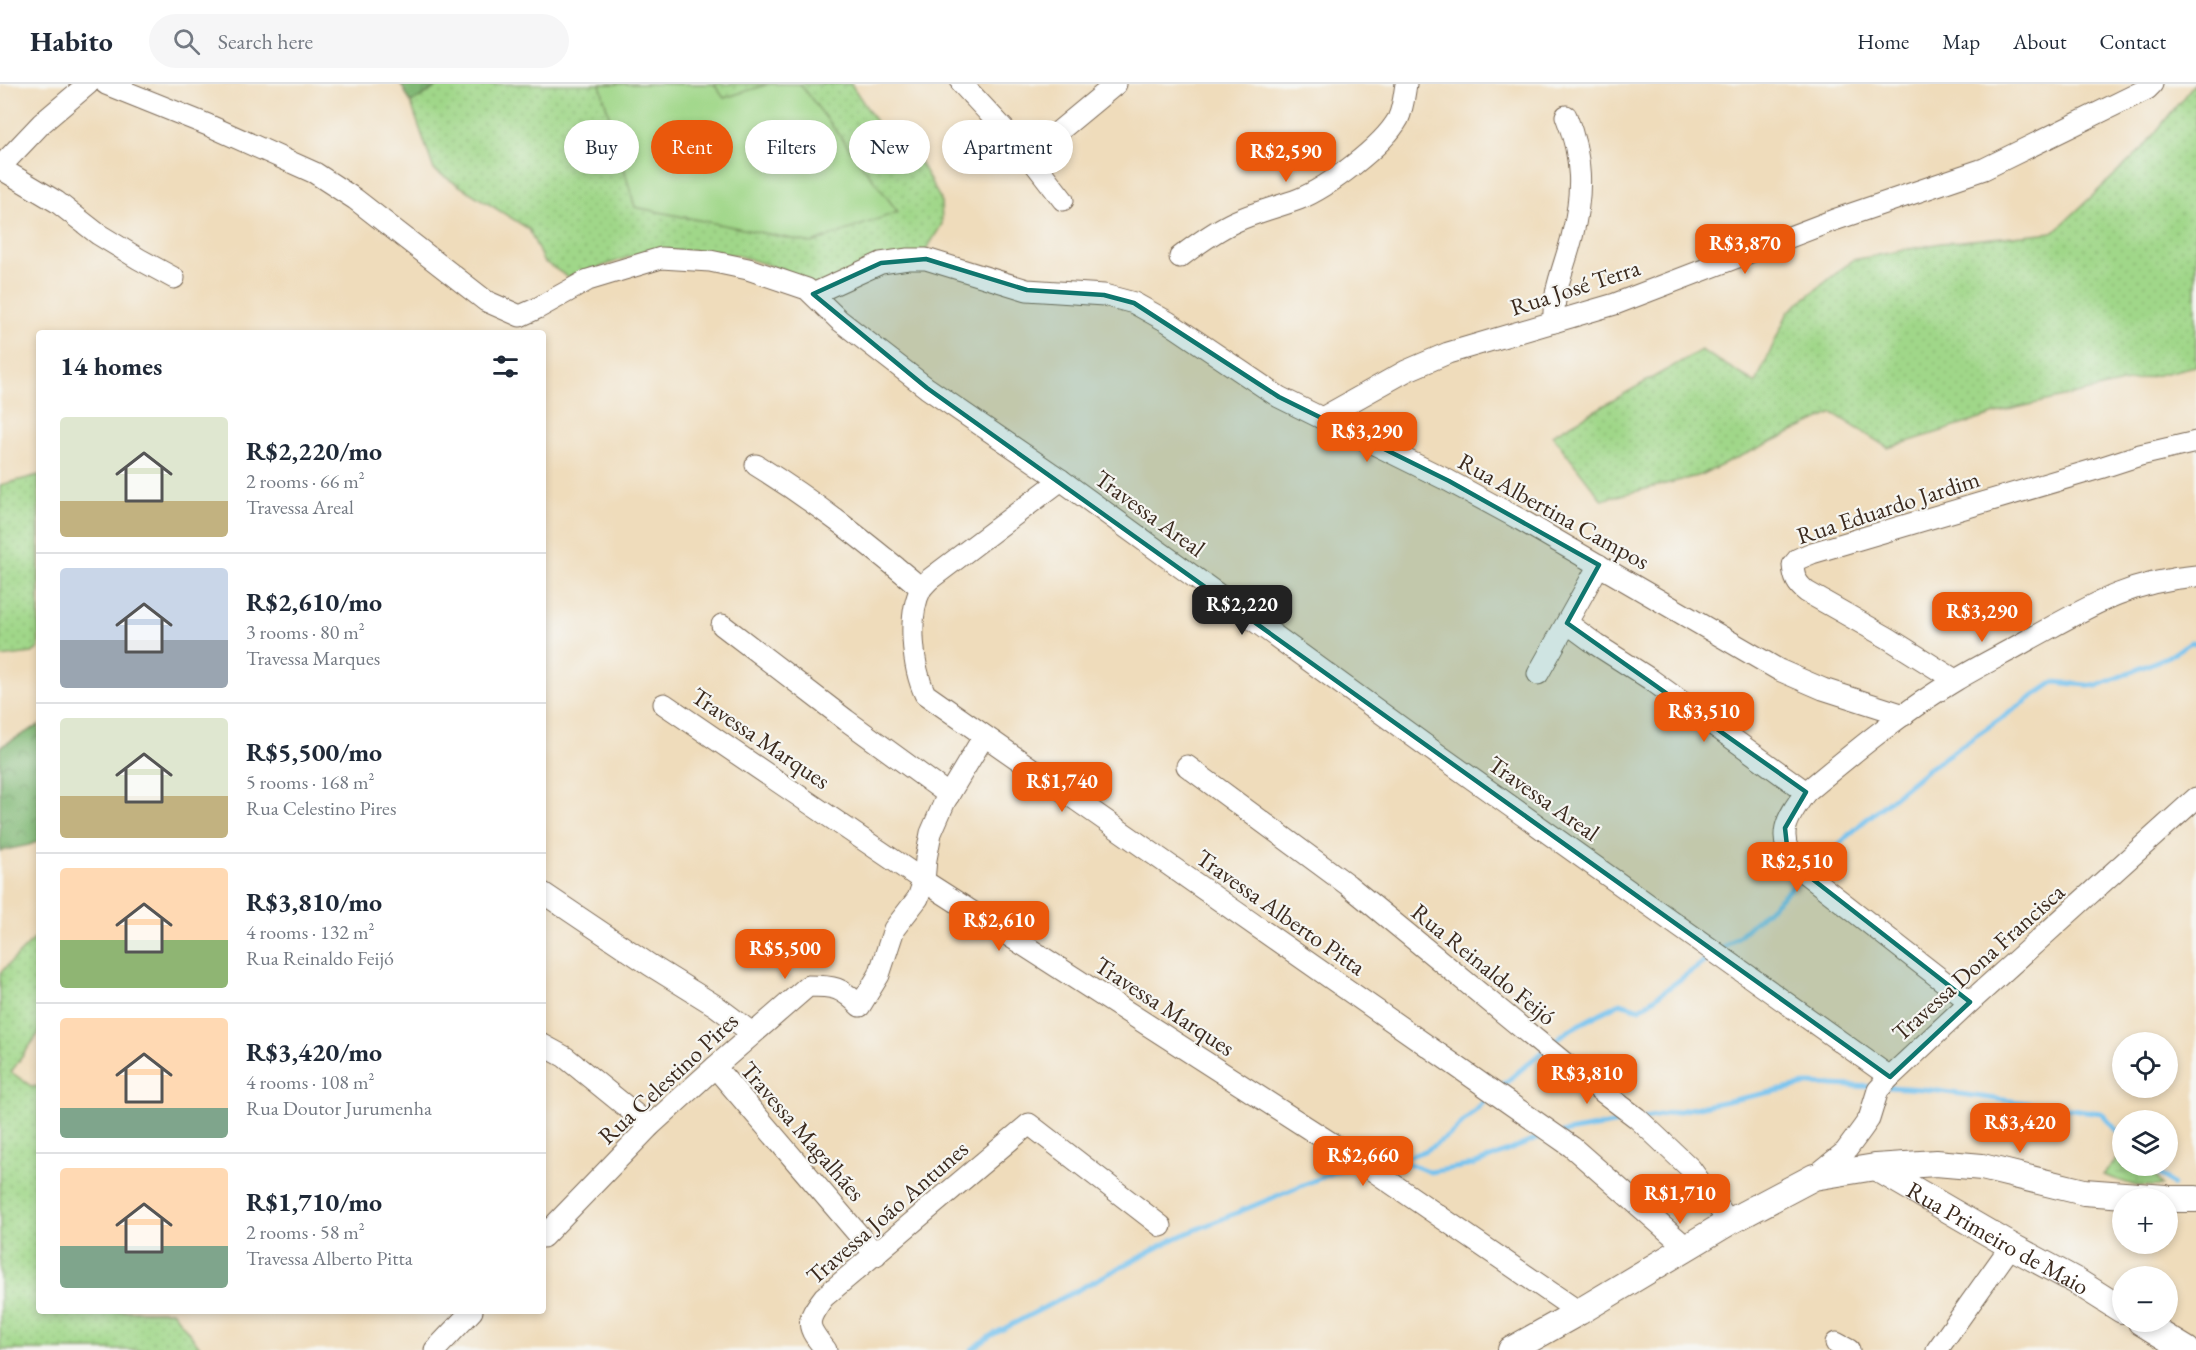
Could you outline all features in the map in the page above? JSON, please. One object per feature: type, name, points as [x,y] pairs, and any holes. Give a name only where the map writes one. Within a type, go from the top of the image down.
[{"type":"main road","points":[[1511,1350],[1729,1222],[1814,1177],[1875,1167],[1936,1162],[1982,1167],[2084,1192],[2112,1194]]},
{"type":"main road","name":"Rua Primeiro de Maio","points":[[1875,1167],[2112,1304]]},
{"type":"main road","points":[[2178,1199],[2196,1199]]},
{"type":"main road","points":[[2157,1332],[2187,1350]]},
{"type":"street","points":[[88,84],[42,123],[0,168],[57,202],[98,234],[174,279]]},
{"type":"street","name":"Travessa Areal","points":[[106,84],[229,134],[315,173],[355,199],[486,301],[520,316],[588,280],[661,258],[710,261],[748,269],[807,289],[839,320],[927,388],[1061,480],[1452,765],[1735,965],[1885,1082]]},
{"type":"street","points":[[962,84],[996,120]]},
{"type":"street","points":[[1072,120],[1116,84]]},
{"type":"street","name":"Rua José Terra","points":[[1322,418],[1406,371],[1448,353],[1615,304],[1834,219],[1984,169],[2149,86]]},
{"type":"street","points":[[1180,257],[1234,222],[1301,198],[1342,173],[1380,143],[1399,117],[1405,94]]},
{"type":"street","points":[[1554,322],[1553,307],[1556,289],[1572,236],[1580,190],[1577,147],[1566,116]]},
{"type":"street","points":[[1043,174],[1063,200]]},
{"type":"street","name":"Rua Albertina Campos","points":[[813,294],[881,262],[908,258],[926,259],[1028,290],[1104,295],[1134,303],[1168,322],[1280,397],[1449,481],[1779,670],[1823,689],[1904,715]]},
{"type":"street","name":"Rua Eduardo Jardim","points":[[1955,680],[1888,638],[1807,592],[1798,585],[1794,577],[1793,565],[1798,559],[1812,553],[2100,468],[2140,454],[2196,442]]},
{"type":"street","points":[[756,465],[799,491],[850,528],[921,588],[1061,480]]},
{"type":"street","points":[[1538,674],[1599,565]]},
{"type":"street","points":[[1970,1002],[1797,867],[1788,855],[1784,842],[1785,828],[1790,814],[1806,792],[1904,715],[1955,680],[2104,598],[2139,586],[2196,576]]},
{"type":"street","name":"Travessa Alberto Pitta","points":[[921,588],[914,609],[914,640],[918,679],[925,694],[1553,1132],[1686,1247]]},
{"type":"street","points":[[1567,623],[1650,679],[1806,792]]},
{"type":"street","points":[[722,625],[949,795]]},
{"type":"street","name":"Travessa Marques","points":[[664,704],[924,880],[1359,1161],[1579,1312]]},
{"type":"street","name":"Rua Celestino Pires","points":[[546,1234],[650,1126],[752,1033],[808,986],[830,986],[844,990],[860,1006],[879,975],[894,929],[918,898],[924,880],[931,833],[949,795],[984,736]]},
{"type":"street","name":"Rua Reinaldo Feijó","points":[[1187,766],[1348,885],[1562,1061],[1661,1139],[1690,1168],[1729,1222]]},
{"type":"street","name":"Travessa Dona Francisca","points":[[1814,1177],[1845,1152],[1869,1119],[1885,1082],[2196,798]]},
{"type":"street","points":[[546,896],[716,1006],[752,1033]]},
{"type":"street","points":[[546,1048],[565,1057],[650,1126]]},
{"type":"street","name":"Travessa Magalhães","points":[[715,1067],[876,1255]]},
{"type":"street","name":"Travessa João Antunes","points":[[826,1350],[811,1333],[809,1321],[824,1297],[1029,1124],[1161,1226]]},
{"type":"street","points":[[1937,1350],[2011,1246]]},
{"type":"street","points":[[435,1350],[469,1314]]},
{"type":"highlighted area","points":[[926,259],[1027,290],[1104,295],[1134,303],[1279,397],[1449,481],[1599,565],[1567,623],[1806,792],[1785,828],[1788,855],[1797,867],[1970,1002],[1890,1077],[927,388],[813,294],[881,263]]},
{"type":"green space","points":[[401,84],[441,84],[411,103]]},
{"type":"green space","points":[[441,84],[851,84],[875,120],[849,120],[849,174],[926,174],[941,200],[942,224],[925,252],[807,288],[784,270],[736,255],[687,251],[643,252],[569,278],[543,261],[529,229],[434,170],[411,103]]},
{"type":"green space","points":[[600,84],[714,84],[724,98],[769,84],[800,84],[828,120],[745,120],[745,174],[837,174],[837,132],[849,148],[849,174],[869,174],[898,212],[812,243],[635,207],[626,174],[639,174],[639,120],[610,120]]},
{"type":"green space","points":[[2196,84],[2196,366],[2012,409],[1888,448],[1833,413],[1701,475],[1602,500],[1552,435],[1701,350],[1756,383],[1788,312],[1853,260],[1941,243],[2054,232],[2142,149]]},
{"type":"green space","points":[[36,476],[36,650],[32,653],[0,657],[0,485]]},
{"type":"green space","points":[[36,727],[36,842],[0,851],[0,747]]},
{"type":"green space","points":[[36,937],[36,1037],[11,1072],[31,1086],[36,1087],[36,1314],[174,1314],[200,1347],[192,1350],[0,1350],[0,973]]},
{"type":"green space","points":[[2112,1165],[2112,1176],[2155,1176],[2162,1186],[2136,1186],[2103,1175]]},
{"type":"waterway","points":[[1809,872],[1862,823],[1929,768],[2054,682],[2097,686],[2167,657],[2191,642],[2196,643]]},
{"type":"waterway","points":[[1722,949],[1802,878]]},
{"type":"waterway","points":[[1550,1045],[1567,1031],[1620,1003],[1640,1009],[1712,956]]},
{"type":"waterway","points":[[1497,1090],[1543,1051]]},
{"type":"waterway","points":[[1645,1118],[1810,1084],[1875,1087]]},
{"type":"waterway","points":[[1887,1087],[1923,1089],[2101,1113],[2112,1126]]},
{"type":"waterway","points":[[1400,1160],[1427,1150],[1451,1134],[1490,1096]]},
{"type":"waterway","points":[[1562,1133],[1630,1121]]},
{"type":"waterway","points":[[1370,1162],[1380,1159],[1400,1160],[1430,1172],[1473,1165],[1544,1136]]},
{"type":"waterway","points":[[971,1350],[992,1335],[1176,1238],[1355,1165]]},
{"type":"waterway","points":[[2162,1176],[2173,1185]]}]
